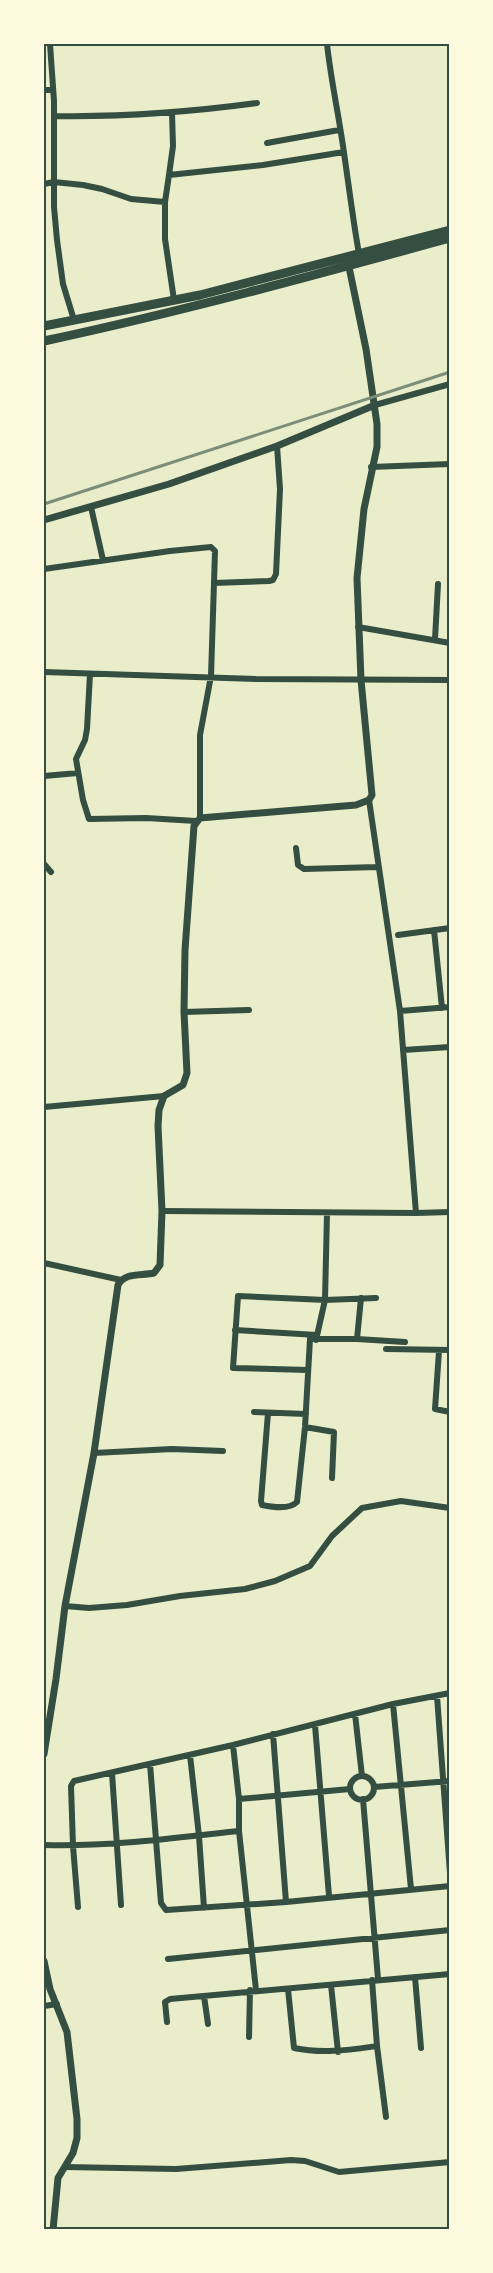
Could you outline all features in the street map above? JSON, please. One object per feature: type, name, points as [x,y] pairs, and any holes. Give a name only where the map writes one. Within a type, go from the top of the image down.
[{"type":"highway","points":[[44,326],[174,300],[450,230]]},
{"type":"highway","points":[[44,341],[122,324],[349,267],[450,238]]},
{"type":"street","points":[[50,44],[55,116],[54,207],[63,284],[74,320]]},
{"type":"street","points":[[327,44],[359,254]]},
{"type":"street","points":[[44,90],[53,90]]},
{"type":"street","points":[[55,116],[172,113],[257,103]]},
{"type":"street","points":[[172,113],[173,146],[165,202],[165,239],[174,300]]},
{"type":"street","points":[[267,143],[339,130]]},
{"type":"street","points":[[169,175],[263,165],[344,152]]},
{"type":"street","points":[[44,184],[54,182],[102,189],[131,199],[165,202]]},
{"type":"street","points":[[349,267],[375,405],[377,447],[371,467],[359,545],[357,578],[361,680],[372,795],[369,800],[400,1011],[416,1213]]},
{"type":"street","points":[[44,520],[169,484],[278,446],[375,405],[450,384]]},
{"type":"street","points":[[214,583],[269,581],[273,580],[276,574],[280,489],[278,446]]},
{"type":"street","points":[[371,467],[450,464]]},
{"type":"street","points":[[91,507],[103,560]]},
{"type":"street","points":[[44,569],[211,547],[215,551],[210,676],[200,735],[198,820],[194,826],[188,887],[184,1012],[187,1073],[185,1080],[178,1089],[164,1096],[44,1107]]},
{"type":"street","points":[[435,639],[438,584]]},
{"type":"street","points":[[358,627],[450,643]]},
{"type":"street","points":[[44,672],[450,680]]},
{"type":"street","points":[[90,674],[87,729],[76,759],[86,810],[88,817],[92,820],[146,818],[198,820],[356,805],[369,800]]},
{"type":"street","points":[[44,776],[78,773]]},
{"type":"street","points":[[296,848],[298,865],[304,869],[378,867]]},
{"type":"street","points":[[44,864],[51,872]]},
{"type":"street","points":[[398,935],[450,928]]},
{"type":"street","points":[[400,1011],[446,1007],[434,930]]},
{"type":"street","points":[[184,1012],[249,1010]]},
{"type":"street","points":[[403,1050],[450,1047]]},
{"type":"street","points":[[44,1263],[121,1280],[135,1274],[154,1273],[159,1269],[162,1211],[158,1126],[159,1110],[164,1096]]},
{"type":"street","points":[[162,1211],[450,1212]]},
{"type":"street","points":[[317,1337],[325,1300],[327,1213]]},
{"type":"street","points":[[44,1754],[56,1679],[64,1606],[84,1514],[112,1314],[121,1280]]},
{"type":"street","points":[[308,1370],[233,1368],[237,1299],[240,1295],[325,1300],[376,1298]]},
{"type":"street","points":[[357,1339],[362,1298]]},
{"type":"street","points":[[235,1330],[405,1342]]},
{"type":"street","points":[[268,1413],[261,1501],[262,1504],[289,1507],[297,1502],[305,1427],[310,1339],[317,1337]]},
{"type":"street","points":[[386,1349],[450,1350]]},
{"type":"street","points":[[439,1351],[435,1409],[450,1412]]},
{"type":"street","points":[[254,1412],[306,1414]]},
{"type":"street","points":[[305,1427],[334,1432],[332,1478]]},
{"type":"street","points":[[94,1453],[172,1449],[223,1451]]},
{"type":"street","points":[[64,1606],[89,1608],[127,1605],[245,1589],[282,1578],[310,1566],[332,1536],[362,1508],[401,1501],[450,1508]]},
{"type":"street","points":[[78,1907],[73,1846],[73,1782],[450,1692]]},
{"type":"street","points":[[437,1696],[446,1781],[450,1873]]},
{"type":"street","points":[[393,1704],[411,1888]]},
{"type":"street","points":[[355,1714],[362,1776]]},
{"type":"street","points":[[315,1725],[329,1896]]},
{"type":"street","points":[[273,1734],[286,1902]]},
{"type":"street","points":[[233,1745],[239,1799],[238,1831],[252,1951],[253,1990],[249,2037]]},
{"type":"street","points":[[190,1755],[200,1836],[204,1908]]},
{"type":"street","points":[[150,1764],[162,1907],[166,1910],[286,1902],[450,1886]]},
{"type":"street","points":[[112,1773],[121,1905]]},
{"type":"street","points":[[362,1776],[370,1779],[374,1788],[370,1797],[363,1799],[354,1797],[350,1789],[352,1781],[362,1776]]},
{"type":"street","points":[[374,1788],[446,1781]]},
{"type":"street","points":[[239,1799],[350,1789]]},
{"type":"street","points":[[363,1799],[374,1938],[377,2046],[386,2117]]},
{"type":"street","points":[[44,1845],[73,1846],[116,1843],[238,1831]]},
{"type":"street","points":[[168,1959],[450,1930]]},
{"type":"street","points":[[44,1961],[50,1989],[69,2041],[76,2119],[73,2153],[58,2178],[53,2229]]},
{"type":"street","points":[[167,2022],[167,2000],[253,1990],[288,1989],[375,1979],[450,1974]]},
{"type":"street","points":[[414,1977],[421,2048]]},
{"type":"street","points":[[331,1985],[338,2052]]},
{"type":"street","points":[[288,1989],[294,2048],[314,2052],[338,2052],[377,2046]]},
{"type":"street","points":[[204,1996],[208,2024]]},
{"type":"street","points":[[44,2006],[57,2004]]},
{"type":"street","points":[[65,2167],[176,2169],[291,2160],[305,2161],[339,2172],[450,2162]]},
{"type":"railway","points":[[44,504],[450,372]]}]
